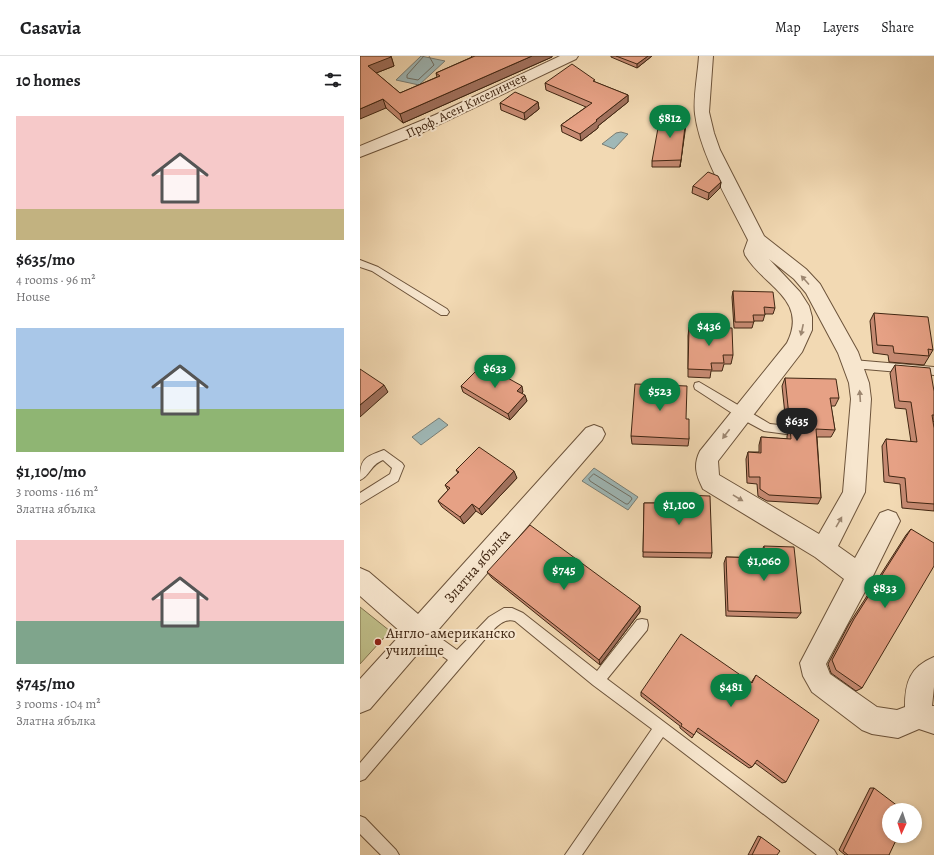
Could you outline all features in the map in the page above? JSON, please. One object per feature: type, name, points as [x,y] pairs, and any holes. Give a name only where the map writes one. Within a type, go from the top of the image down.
[{"type":"street","name":"Проф. Асен Киселинчев","points":[[360,152],[394,140],[571,56]]},
{"type":"street","points":[[706,56],[702,101],[706,133],[712,150],[757,240],[800,274],[813,290],[848,352],[859,383],[861,399],[854,492],[823,549]]},
{"type":"street","points":[[757,240],[752,251],[754,255],[796,299],[802,311],[804,325],[802,334],[795,347],[708,458],[706,466],[707,475],[711,482],[823,549],[860,576]]},
{"type":"street","name":"Златна ябълка","points":[[360,699],[594,434]]},
{"type":"street","points":[[888,521],[813,663],[816,676],[821,683],[872,720],[898,724],[926,717],[920,685],[925,675],[934,670]]},
{"type":"street","points":[[360,580],[420,632]]},
{"type":"lane","points":[[360,263],[375,269],[444,312]]},
{"type":"lane","points":[[853,364],[934,372]]},
{"type":"lane","points":[[699,386],[742,414],[768,428],[794,430]]},
{"type":"lane","points":[[360,475],[372,459],[384,456],[398,466],[394,477],[360,498]]},
{"type":"lane","points":[[360,774],[458,659],[495,620],[503,615],[512,614],[519,617],[598,680],[829,855]]},
{"type":"lane","points":[[598,680],[642,625]]},
{"type":"lane","points":[[420,632],[458,659]]},
{"type":"lane","points":[[573,855],[661,727]]},
{"type":"lane","points":[[360,823],[391,855]]},
{"type":"shaded area","points":[[360,607],[390,631],[360,664]]},
{"type":"water","points":[[421,56],[445,61],[419,85],[396,80]]},
{"type":"water","points":[[621,132],[628,134],[614,149],[602,144],[616,133]]},
{"type":"water","points":[[439,418],[448,425],[421,445],[412,437]]},
{"type":"water","points":[[594,468],[638,497],[628,510],[582,481]]},
{"type":"building","points":[[360,56],[390,56],[391,57],[368,66],[400,93],[440,76],[436,73],[475,56],[532,56],[400,114],[383,99],[360,109]]},
{"type":"building","points":[[616,56],[648,56],[637,64]]},
{"type":"building","points":[[572,64],[595,80],[593,81],[628,95],[580,134],[561,125],[592,103],[545,83]]},
{"type":"building","points":[[515,92],[538,102],[524,113],[500,103]]},
{"type":"building","points":[[660,117],[686,118],[681,160],[652,161]]},
{"type":"building","points":[[708,172],[718,176],[721,182],[709,193],[693,186]]},
{"type":"building","points":[[733,291],[773,292],[775,308],[764,307],[765,315],[753,315],[754,322],[735,322]]},
{"type":"building","points":[[874,313],[928,317],[933,350],[928,349],[929,356],[894,353],[893,346],[877,345]]},
{"type":"building","points":[[689,327],[732,328],[733,355],[723,355],[724,363],[711,363],[712,370],[688,369]]},
{"type":"building","points":[[895,365],[930,368],[934,391],[934,415],[932,415],[934,428],[934,504],[907,502],[905,478],[889,476],[886,439],[917,442],[911,402],[899,401]]},
{"type":"building","points":[[488,367],[522,386],[517,391],[525,395],[508,414],[461,386],[479,368],[484,371]]},
{"type":"building","points":[[360,369],[384,385],[360,405]]},
{"type":"building","points":[[785,378],[836,379],[839,398],[830,398],[835,430],[816,429],[821,498],[769,495],[760,489],[760,477],[749,477],[748,452],[761,453],[761,437],[791,439],[790,428],[797,429],[802,426],[804,422],[801,418],[789,416]]},
{"type":"building","points":[[635,384],[687,386],[686,419],[689,419],[689,439],[631,436]]},
{"type":"building","points":[[479,447],[514,471],[479,509],[472,504],[460,517],[438,501],[450,488],[445,485],[459,472],[456,470]]},
{"type":"building","points":[[683,495],[710,496],[712,553],[643,552],[644,503],[683,503]]},
{"type":"building","points":[[530,525],[640,606],[599,660],[487,572]]},
{"type":"building","points":[[911,529],[934,543],[934,566],[862,688],[836,670],[832,660],[854,619]]},
{"type":"building","points":[[764,546],[794,547],[801,613],[728,611],[726,557],[765,558]]},
{"type":"building","points":[[681,634],[752,683],[756,675],[819,720],[786,782],[757,760],[752,767],[698,728],[694,735],[681,726],[682,724],[641,692]]},
{"type":"building","points":[[874,788],[894,803],[882,803],[882,843],[895,843],[889,855],[848,855],[843,851]]},
{"type":"building","points":[[761,837],[780,851],[777,855],[752,855]]},
{"type":"place","name":"Англо-американско училище","points":[[378,642]]}]
